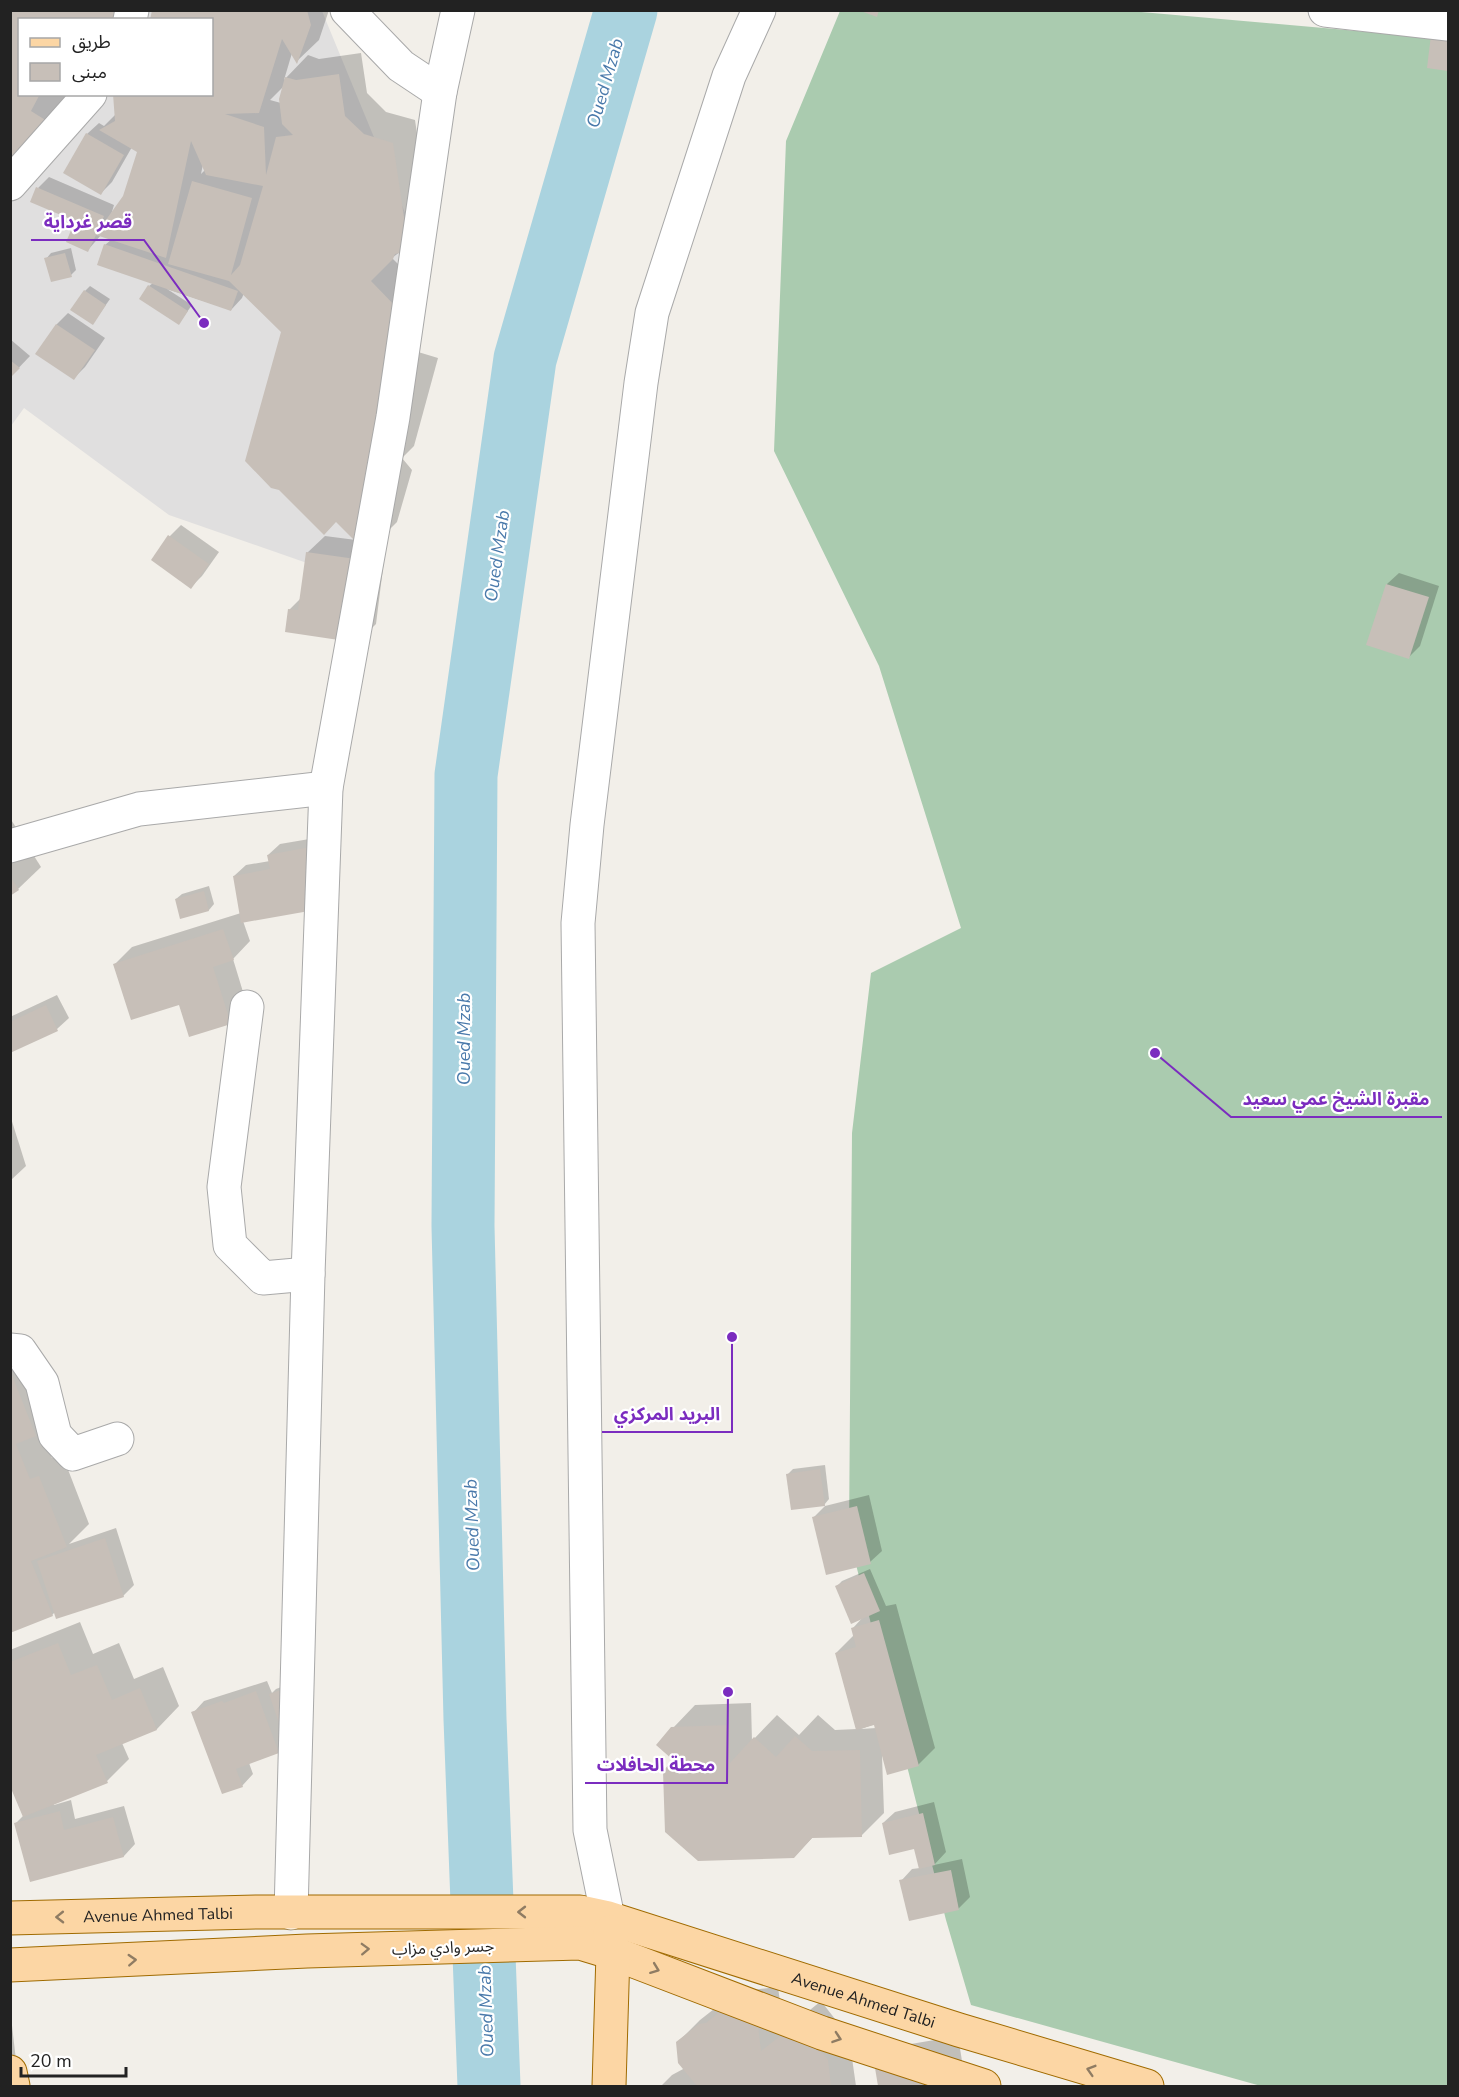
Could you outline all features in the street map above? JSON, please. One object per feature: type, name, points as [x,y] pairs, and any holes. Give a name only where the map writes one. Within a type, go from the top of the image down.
[{"type":"main road","name":"جسر وادي مزاب","points":[[299,1913],[589,1924]]},
{"type":"main road","name":"Avenue Ahmed Talbi","points":[[10,1918],[299,1913]]},
{"type":"main road","name":"جسر وادي مزاب","points":[[10,1965],[307,1951],[589,1924]]},
{"type":"main road","points":[[589,1924],[613,1953],[822,2033],[984,2086]]},
{"type":"main road","name":"Avenue Ahmed Talbi","points":[[589,1924],[1147,2086]]},
{"type":"main road","points":[[609,2086],[613,1953]]},
{"type":"main road","points":[[10,2072],[13,2086]]},
{"type":"street","points":[[347,10],[401,66],[440,92]]},
{"type":"street","points":[[299,1913],[308,1274],[326,788],[393,417],[440,92],[458,10]]},
{"type":"street","points":[[589,1924],[590,1830],[578,923],[600,720],[652,313],[729,76],[759,10]]},
{"type":"street","points":[[1325,10],[1449,24]]},
{"type":"street","points":[[10,184],[88,96]]},
{"type":"street","points":[[10,846],[139,809],[326,788]]},
{"type":"street","points":[[247,1007],[224,1187],[230,1245],[262,1278],[308,1274]]},
{"type":"street","points":[[10,1350],[20,1352],[42,1383],[55,1435],[73,1454],[117,1439]]},
{"type":"shaded area","points":[[11,11],[322,11],[415,237],[347,577],[169,515],[24,408],[11,426]]},
{"type":"green space","points":[[840,11],[1130,11],[1448,39],[1448,2086],[1261,2086],[971,2005],[946,1920],[849,1537],[852,1133],[871,973],[961,928],[879,666],[774,451],[786,141]]},
{"type":"building","points":[[10,10],[121,10],[119,18],[18,18],[18,96],[39,96],[31,111],[55,126],[20,162],[10,157]]},
{"type":"building","points":[[152,10],[307,10],[311,25],[297,64],[282,39],[259,113],[225,114],[264,127],[266,175],[276,137],[293,135],[282,124],[279,99],[285,77],[296,80],[339,74],[345,116],[364,134],[393,143],[409,251],[395,254],[393,259],[371,281],[400,311],[384,370],[417,380],[392,470],[354,540],[336,522],[324,535],[279,490],[271,488],[245,461],[281,332],[229,281],[168,264],[192,181],[252,198],[231,275],[240,265],[263,186],[206,175],[191,141],[166,258],[96,235],[88,252],[66,242],[75,221],[30,202],[36,187],[104,216],[98,231],[123,196],[137,152],[99,130],[115,121],[113,96],[213,96],[213,18],[150,18]]},
{"type":"building","points":[[858,10],[879,10],[877,17]]},
{"type":"building","points":[[1431,35],[1448,38],[1448,71],[1427,68]]},
{"type":"building","points":[[86,133],[124,155],[101,195],[63,173]]},
{"type":"building","points":[[104,244],[238,291],[231,311],[97,265]]},
{"type":"building","points":[[65,253],[72,277],[51,282],[44,258]]},
{"type":"building","points":[[148,285],[188,311],[179,325],[139,299]]},
{"type":"building","points":[[84,290],[106,305],[93,325],[70,310]]},
{"type":"building","points":[[56,324],[95,350],[74,380],[35,354]]},
{"type":"building","points":[[10,360],[20,368],[10,378]]},
{"type":"building","points":[[168,535],[209,564],[191,589],[151,560]]},
{"type":"building","points":[[306,552],[370,561],[359,643],[285,632],[288,609],[298,610]]},
{"type":"building","points":[[1386,584],[1429,597],[1409,659],[1366,645]]},
{"type":"building","points":[[316,846],[326,908],[241,923],[233,876],[270,869],[267,855]]},
{"type":"building","points":[[10,876],[19,890],[10,896]]},
{"type":"building","points":[[204,891],[209,911],[180,919],[175,899]]},
{"type":"building","points":[[223,929],[234,960],[213,967],[231,1024],[189,1037],[179,1005],[131,1020],[113,964]]},
{"type":"building","points":[[46,1005],[58,1031],[10,1053],[10,1022]]},
{"type":"building","points":[[10,1370],[36,1436],[16,1444],[30,1479],[39,1476],[67,1547],[31,1561],[53,1616],[10,1633]]},
{"type":"building","points":[[820,1469],[825,1506],[791,1510],[786,1474]]},
{"type":"building","points":[[857,1506],[871,1564],[826,1575],[812,1517]]},
{"type":"building","points":[[105,1538],[124,1597],[56,1619],[37,1561]]},
{"type":"building","points":[[864,1573],[880,1611],[851,1624],[835,1586]]},
{"type":"building","points":[[879,1620],[919,1766],[887,1775],[874,1725],[856,1730],[835,1653],[856,1647],[851,1628]]},
{"type":"building","points":[[58,1643],[71,1675],[97,1665],[112,1700],[140,1688],[157,1730],[96,1755],[108,1783],[23,1817],[10,1786],[10,1662]]},
{"type":"building","points":[[287,1688],[297,1716],[279,1723],[269,1694]]},
{"type":"building","points":[[256,1691],[279,1753],[236,1769],[243,1787],[222,1794],[191,1712]]},
{"type":"building","points":[[729,1725],[730,1763],[754,1737],[776,1757],[795,1736],[812,1751],[860,1750],[862,1837],[812,1838],[794,1858],[698,1861],[665,1832],[663,1771],[673,1760],[656,1745],[671,1727]]},
{"type":"building","points":[[60,1811],[64,1830],[113,1817],[124,1857],[30,1882],[14,1823]]},
{"type":"building","points":[[923,1813],[935,1865],[919,1869],[914,1849],[889,1855],[882,1823]]},
{"type":"building","points":[[951,1870],[959,1910],[909,1921],[899,1880]]},
{"type":"building","points":[[756,2008],[761,2051],[798,2022],[828,2060],[831,2086],[697,2086],[678,2063],[676,2042],[718,2013]]},
{"type":"building","points":[[875,2068],[941,2086],[878,2086]]},
{"type":"waterway","name":"Oued Mzab","points":[[489,2086],[475,1719],[463,1226],[466,775],[525,359],[626,10]]},
{"type":"place","name":"قصر غرداية","points":[[204,323]]},
{"type":"place","name":"مقبرة الشيخ عمي سعيد","points":[[1155,1053]]},
{"type":"place","name":"البريد المركزي","points":[[732,1337]]},
{"type":"place","name":"محطة الحافلات","points":[[728,1692]]}]
